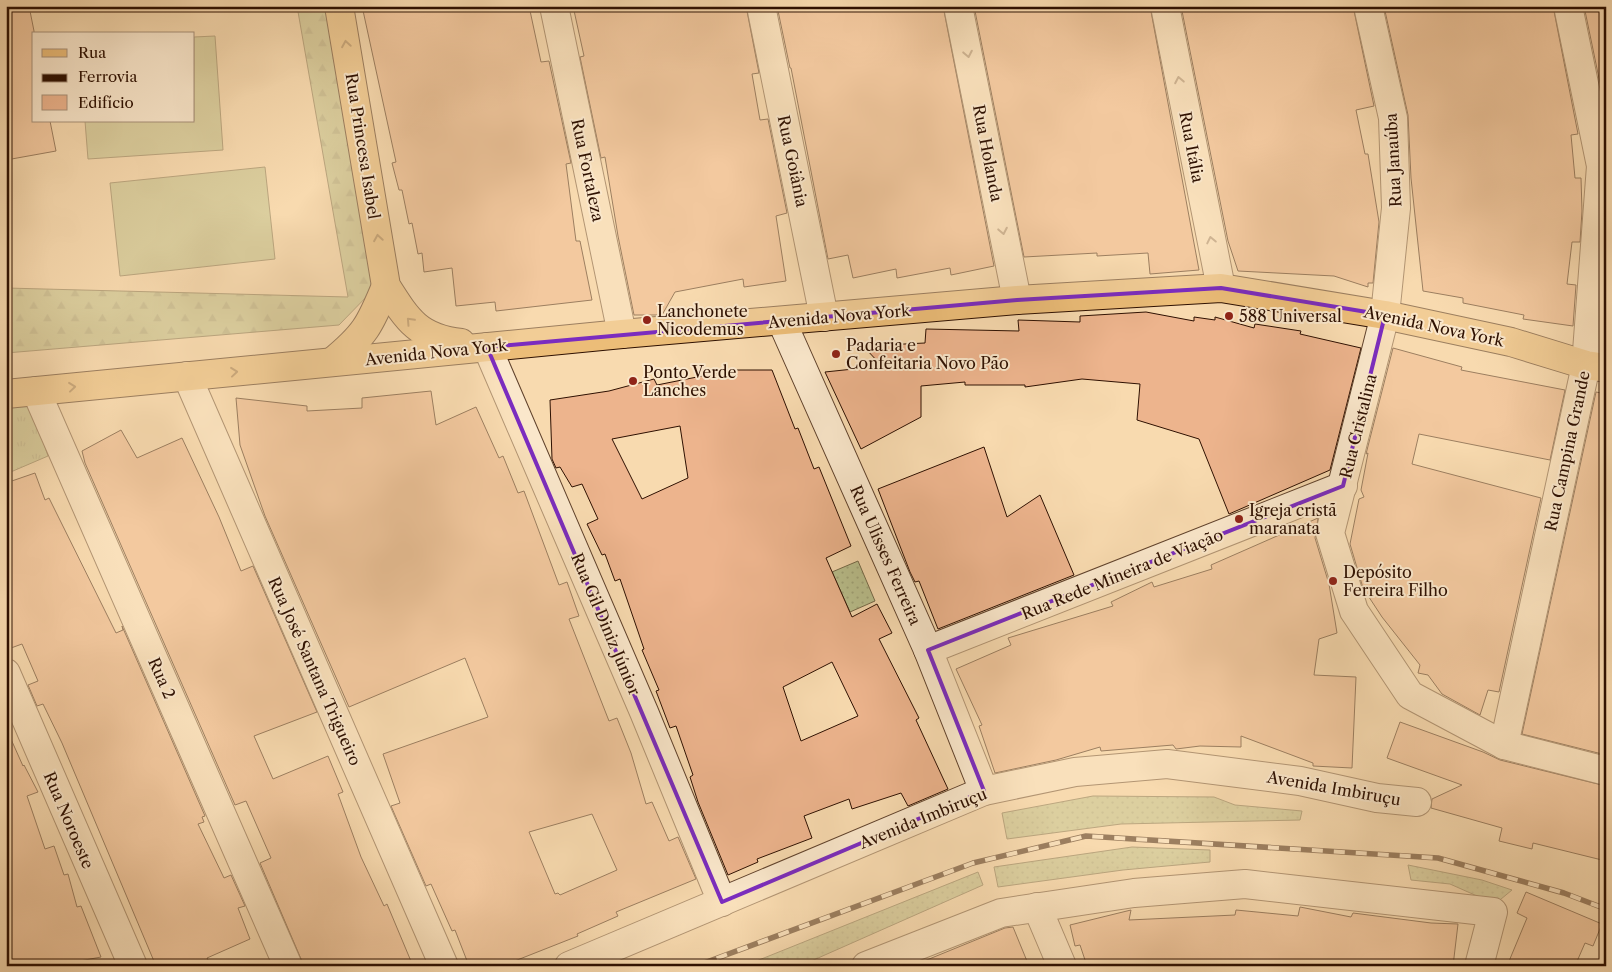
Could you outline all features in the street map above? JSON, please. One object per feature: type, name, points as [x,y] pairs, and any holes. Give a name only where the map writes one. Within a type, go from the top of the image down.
[{"type":"main road","name":"Rua Princesa Isabel","points":[[339,6],[386,286],[405,317],[418,330],[443,341],[487,347]]},
{"type":"main road","points":[[332,362],[355,343],[370,325],[386,286]]},
{"type":"main road","name":"Avenida Nova York","points":[[6,394],[622,334],[782,322],[1017,300],[1221,288],[1385,315],[1511,342],[1596,367]]},
{"type":"street","name":"Rua Fortaleza","points":[[554,6],[622,334]]},
{"type":"street","name":"Rua Goiânia","points":[[761,6],[824,317]]},
{"type":"street","name":"Rua Holanda","points":[[958,6],[1017,300]]},
{"type":"street","name":"Rua Itália","points":[[1165,6],[1221,288]]},
{"type":"street","name":"Rua Janaúba","points":[[1368,6],[1392,118],[1396,208],[1385,315]]},
{"type":"street","name":"Rua Campina Grande","points":[[1504,745],[1596,367],[1601,166],[1568,6]]},
{"type":"street","name":"Rua Cristalina","points":[[1385,315],[1344,486],[1330,533],[1354,611],[1410,696],[1504,745],[1606,771]]},
{"type":"street","name":"Rua Ulisses Ferreira","points":[[782,322],[928,650],[984,791]]},
{"type":"street","name":"Rua Gil Diniz Júnior","points":[[487,347],[644,712],[722,902]]},
{"type":"street","name":"Rua José Santana Trigueiro","points":[[187,376],[444,966]]},
{"type":"street","name":"Rua 2","points":[[36,391],[288,966]]},
{"type":"street","name":"Rua Rede Mineira de Viação","points":[[928,650],[1344,486]]},
{"type":"street","name":"Rua Noroeste","points":[[6,674],[133,966]]},
{"type":"street","name":"Avenida Imbiruçu","points":[[569,966],[984,791],[1075,772],[1167,764],[1300,781],[1377,798],[1417,802]]},
{"type":"street","points":[[866,966],[1001,913],[1134,893],[1245,884],[1493,912],[1478,966]]},
{"type":"street","points":[[1037,907],[1062,966]]},
{"type":"highlighted area","points":[[1221,288],[1385,315],[1343,486],[928,650],[984,791],[722,902],[487,347],[1017,300]]},
{"type":"green space","points":[[297,6],[328,6],[374,289],[339,325],[6,353],[6,288],[348,297]]},
{"type":"green space","points":[[215,36],[223,150],[88,159],[85,122],[195,122],[195,37]]},
{"type":"green space","points":[[265,167],[275,259],[120,276],[110,183]]},
{"type":"green space","points":[[30,402],[48,456],[6,474],[6,404]]},
{"type":"green space","points":[[858,561],[875,601],[850,612],[832,572]]},
{"type":"green space","points":[[1093,796],[1214,797],[1235,805],[1302,811],[1300,820],[1121,824],[1007,839],[1002,813]]},
{"type":"green space","points":[[1132,847],[1210,850],[1210,862],[1123,870],[998,887],[994,867]]},
{"type":"green space","points":[[1408,865],[1482,880],[1512,890],[1495,904],[1450,884],[1411,880]]},
{"type":"green space","points":[[978,872],[983,885],[800,966],[744,966]]},
{"type":"building","points":[[6,6],[29,6],[34,31],[32,32],[32,122],[50,122],[56,151],[6,160]]},
{"type":"building","points":[[362,6],[529,6],[541,62],[549,61],[571,163],[566,164],[576,241],[580,241],[592,300],[496,311],[495,302],[456,306],[452,268],[424,272],[422,253],[418,254],[412,223],[409,224],[402,190],[399,190],[392,163],[396,162]]},
{"type":"building","points":[[573,6],[746,6],[759,73],[752,74],[760,120],[768,119],[787,213],[776,216],[786,281],[744,287],[743,279],[675,292],[662,315],[634,315],[605,157],[601,158],[580,57],[584,56]]},
{"type":"building","points":[[777,6],[943,6],[994,266],[951,275],[950,268],[897,278],[896,269],[853,278],[848,255],[828,259]]},
{"type":"building","points":[[974,6],[1150,6],[1199,270],[1150,274],[1148,253],[1097,256],[1097,253],[1024,257]]},
{"type":"building","points":[[1181,6],[1353,6],[1374,106],[1356,110],[1365,154],[1368,154],[1379,222],[1373,283],[1368,283],[1368,287],[1334,276],[1238,271],[1228,241]]},
{"type":"building","points":[[1405,6],[1553,6],[1578,134],[1571,135],[1575,178],[1581,178],[1582,211],[1580,242],[1572,242],[1567,284],[1576,285],[1573,326],[1523,319],[1524,315],[1463,303],[1463,298],[1423,291],[1411,178],[1408,115],[1385,11]]},
{"type":"building","points":[[1584,6],[1606,6],[1606,112]]},
{"type":"building","points":[[1146,312],[1194,321],[1194,317],[1215,320],[1215,317],[1254,328],[1255,324],[1301,331],[1300,334],[1361,348],[1330,470],[1229,514],[1199,439],[1137,420],[1140,384],[1082,379],[1025,387],[1025,385],[965,385],[965,382],[921,386],[921,417],[861,449],[825,372],[882,366],[863,346],[925,343],[926,329],[1019,331],[1018,320],[1080,322],[1080,316]]},
{"type":"building","points":[[1393,348],[1462,367],[1461,370],[1565,390],[1550,460],[1419,434],[1412,464],[1541,498],[1499,692],[1488,690],[1480,715],[1442,694],[1428,675],[1418,673],[1420,665],[1382,617],[1363,588],[1350,544],[1359,499],[1364,497],[1361,490],[1368,453],[1366,454]]},
{"type":"building","points":[[732,370],[772,370],[795,429],[798,428],[814,469],[819,467],[851,546],[826,558],[852,617],[877,604],[892,633],[879,639],[919,718],[916,720],[948,789],[908,806],[901,793],[852,809],[849,799],[804,816],[812,838],[757,859],[758,862],[728,875],[698,802],[690,777],[693,775],[676,726],[670,728],[656,691],[659,690],[642,650],[644,649],[620,579],[615,581],[605,554],[602,555],[587,524],[598,519],[582,484],[572,487],[560,467],[556,468],[552,459],[550,400],[609,391],[654,379],[657,385]],"holes":[[[680,426],[688,478],[642,499],[612,439]],[[832,662],[858,716],[801,741],[783,687]]]},
{"type":"building","points":[[431,391],[436,425],[476,407],[499,458],[503,456],[518,493],[524,491],[559,585],[567,582],[579,616],[569,619],[609,721],[617,718],[631,753],[646,804],[652,802],[669,841],[678,837],[696,879],[616,912],[618,916],[577,934],[578,936],[502,966],[469,966],[455,930],[452,931],[431,884],[426,886],[391,806],[400,803],[383,754],[488,717],[465,658],[349,707],[265,516],[240,445],[236,398],[307,406],[307,411],[362,408],[362,398]],"holes":[[[592,814],[617,870],[560,895],[558,893],[555,894],[529,832]]]},
{"type":"building","points":[[1596,392],[1606,394],[1606,755],[1522,734]]},
{"type":"building","points":[[121,430],[137,458],[182,438],[219,517],[241,571],[253,566],[317,712],[254,736],[273,779],[328,756],[343,792],[338,794],[361,857],[384,906],[387,904],[413,966],[304,966],[260,863],[271,858],[246,801],[235,805],[85,463],[82,451]]},
{"type":"building","points":[[984,447],[1007,517],[1040,495],[1074,575],[938,629],[919,581],[915,582],[910,572],[878,489]]},
{"type":"building","points":[[35,473],[45,500],[49,498],[116,633],[123,630],[122,626],[205,816],[202,817],[204,822],[198,824],[224,878],[231,875],[245,906],[238,908],[250,939],[207,958],[211,966],[156,966],[62,743],[43,704],[37,706],[28,685],[38,681],[22,644],[11,648],[6,636],[6,483]]},
{"type":"building","points":[[1318,518],[1315,538],[1329,584],[1337,633],[1319,639],[1314,675],[1356,677],[1352,768],[1313,766],[1313,763],[1241,736],[1241,747],[1200,746],[1176,749],[1173,745],[1101,751],[1100,747],[1056,760],[995,773],[979,726],[982,725],[956,669],[1011,645],[1008,638],[1113,606],[1111,602],[1152,582],[1154,587],[1212,569],[1211,565]]},
{"type":"building","points":[[1400,722],[1500,760],[1606,786],[1606,861],[1533,843],[1532,849],[1499,841],[1502,828],[1431,808],[1432,799],[1462,785],[1387,758]]},
{"type":"building","points":[[6,728],[23,766],[38,792],[27,796],[45,849],[54,846],[64,875],[68,874],[77,907],[81,906],[101,957],[69,963],[69,966],[6,966]]},
{"type":"building","points":[[1526,892],[1602,924],[1593,946],[1585,943],[1575,966],[1507,966],[1527,918],[1517,913]]},
{"type":"building","points":[[1300,907],[1351,917],[1353,913],[1431,923],[1458,924],[1453,966],[1087,966],[1080,945],[1075,946],[1070,925],[1131,910],[1129,920],[1235,915],[1236,910],[1298,916]]},
{"type":"building","points":[[1013,927],[1029,966],[912,966],[1005,928]]},
{"type":"railway","points":[[696,966],[973,863],[1086,836],[1438,858],[1564,893],[1606,909]]},
{"type":"place","name":"588 Universal","points":[[1229,316]]},
{"type":"place","name":"Lanchonete Nicodemus","points":[[647,320]]},
{"type":"place","name":"Padaria e Confeitaria Novo Pão","points":[[836,354]]},
{"type":"place","name":"Ponto Verde Lanches","points":[[633,381]]},
{"type":"place","name":"Igreja cristã maranata","points":[[1239,519]]},
{"type":"place","name":"Depósito Ferreira Filho","points":[[1333,581]]}]
